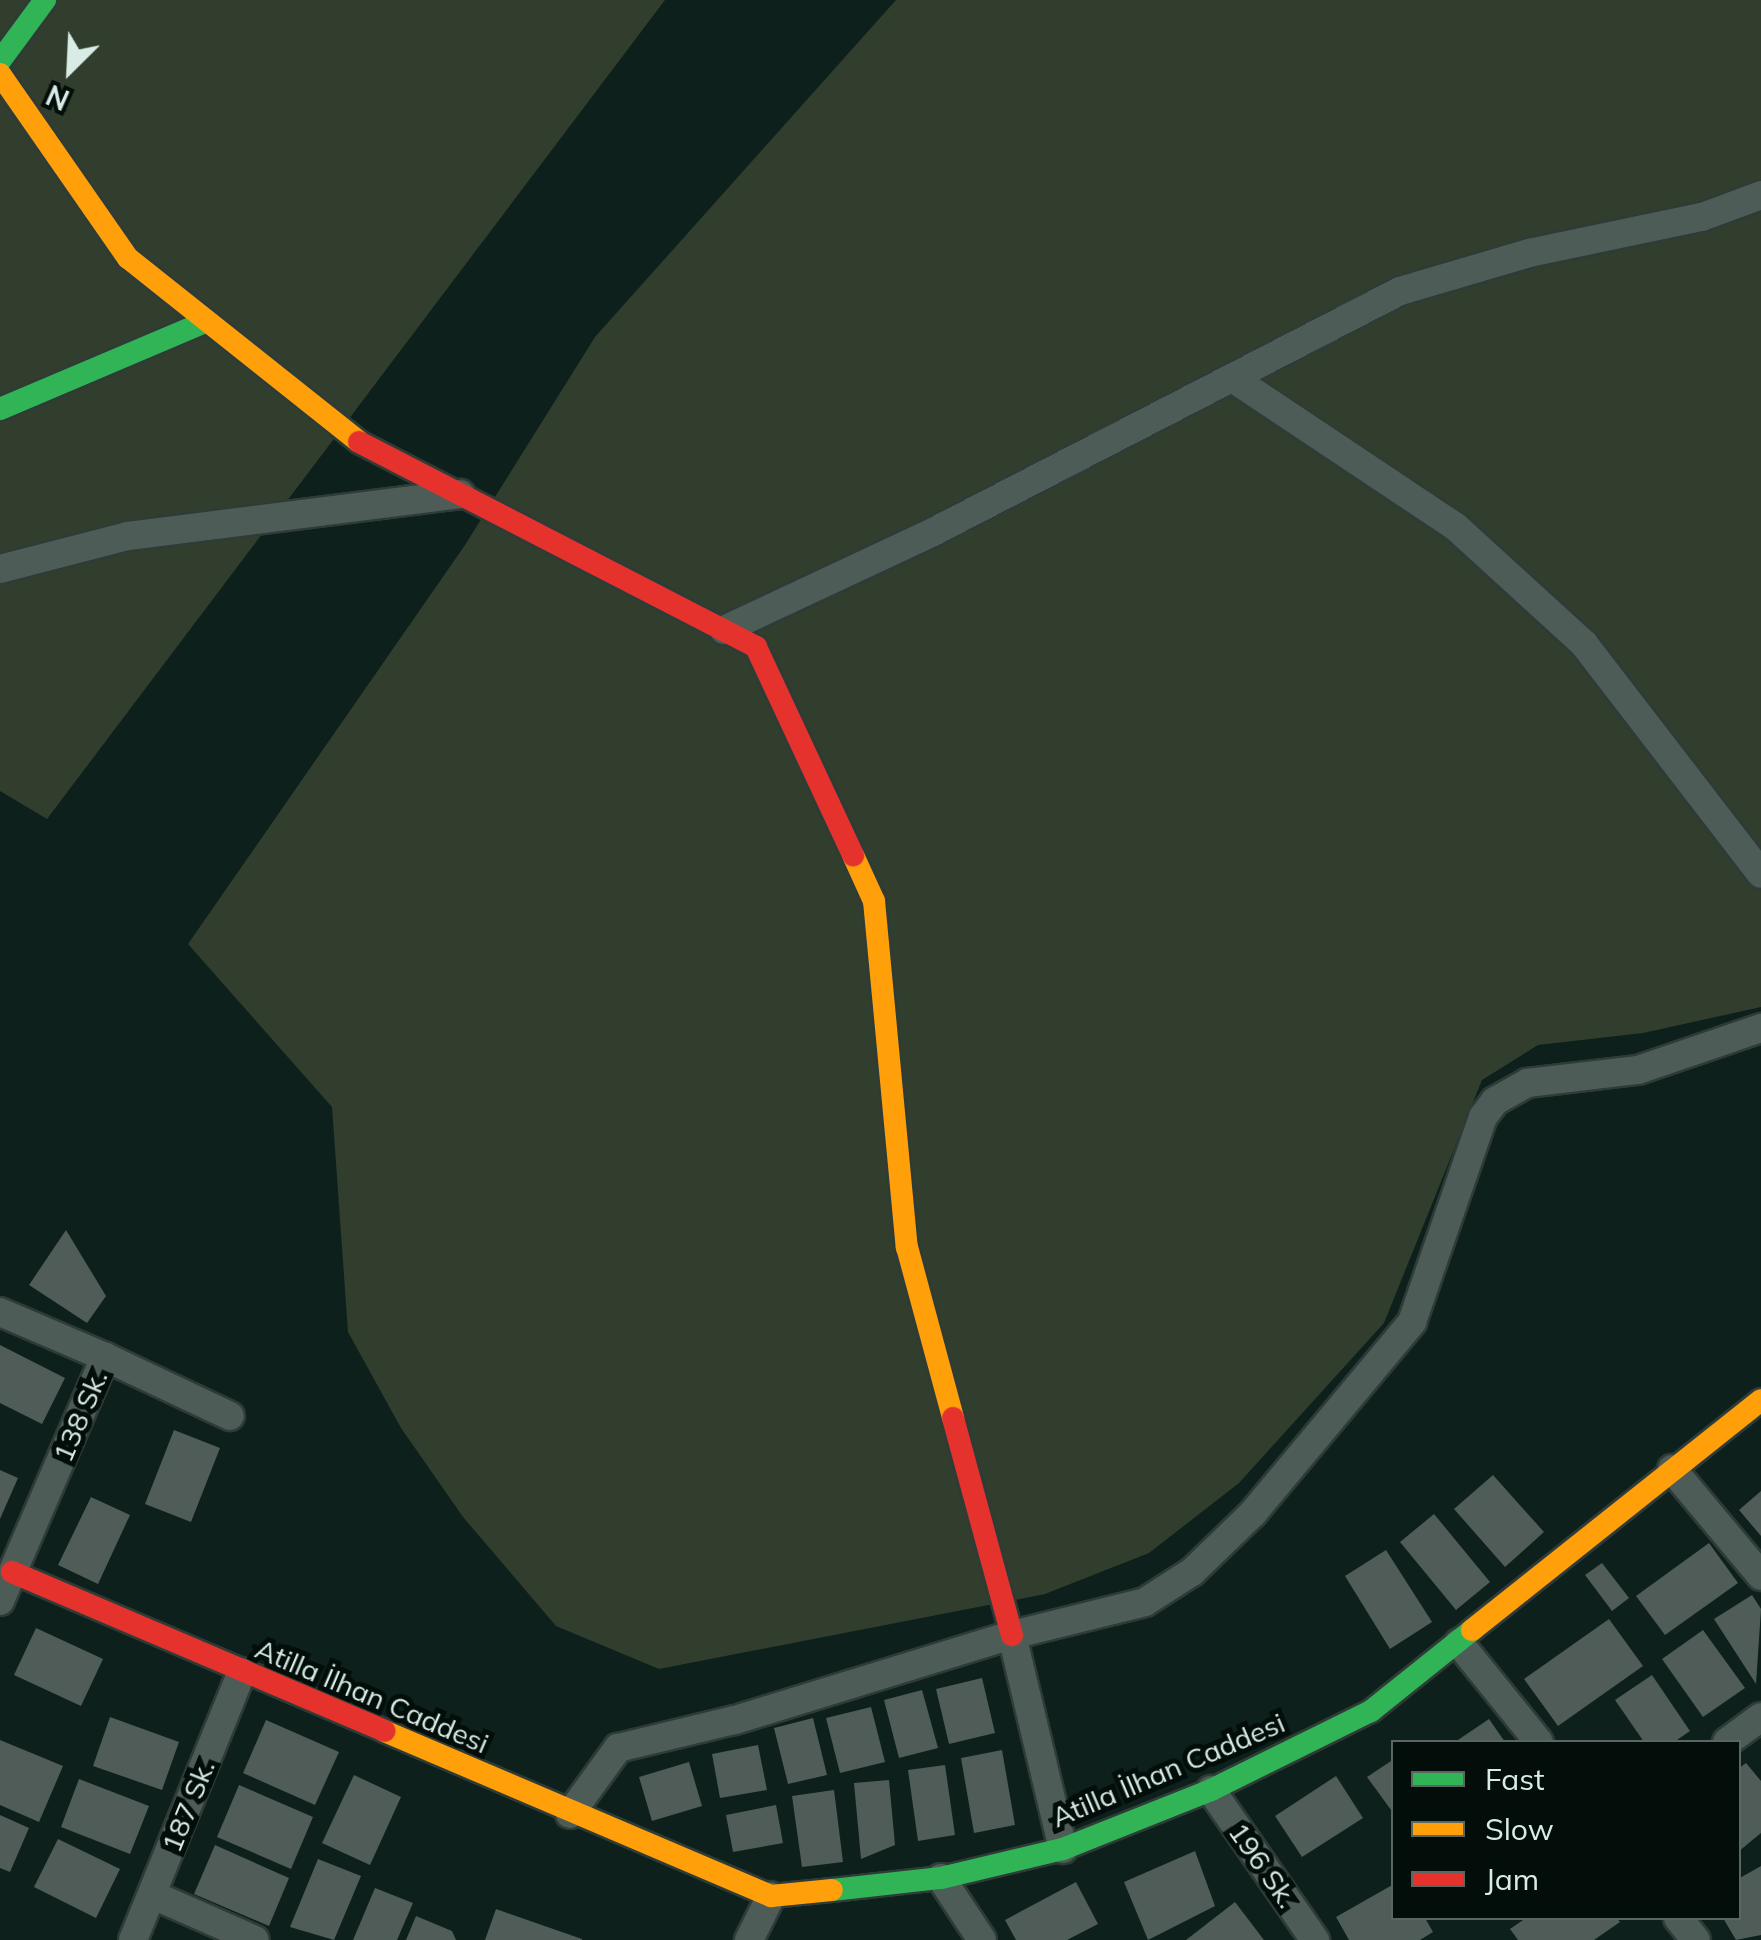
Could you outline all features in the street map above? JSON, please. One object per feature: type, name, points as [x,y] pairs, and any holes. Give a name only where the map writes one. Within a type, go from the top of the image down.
[{"type":"street","points":[[0,61],[45,0]]},
{"type":"street","points":[[0,74],[128,258],[366,447],[756,647],[874,901],[907,1247],[1012,1636],[1062,1849]]},
{"type":"street","points":[[724,630],[1234,379],[1400,291],[1529,253],[1702,217],[1761,194]]},
{"type":"street","points":[[0,409],[208,321]]},
{"type":"street","points":[[1234,379],[1456,527],[1584,644],[1761,874]]},
{"type":"street","points":[[0,569],[128,536],[460,494]]},
{"type":"street","points":[[570,1814],[618,1748],[735,1720],[1012,1636],[1145,1602],[1192,1572],[1253,1513],[1412,1322],[1483,1117],[1494,1101],[1527,1083],[1638,1070],[1761,1028]]},
{"type":"street","points":[[0,1312],[105,1356]]},
{"type":"street","name":"138 Sk.","points":[[0,1601],[105,1356],[230,1416]]},
{"type":"street","name":"Atilla İlhan Caddesi","points":[[12,1572],[570,1814],[770,1896],[940,1878],[1062,1849],[1211,1790],[1371,1711],[1761,1400]]},
{"type":"street","points":[[1672,1469],[1761,1576]]},
{"type":"street","points":[[1459,1643],[1537,1740]]},
{"type":"street","name":"187 Sk.","points":[[134,1940],[242,1672]]},
{"type":"street","points":[[1729,1740],[1761,1717]]},
{"type":"street","name":"196 Sk.","points":[[1211,1790],[1315,1940]]},
{"type":"street","points":[[940,1878],[982,1940]]},
{"type":"street","points":[[153,1895],[255,1940]]},
{"type":"street","points":[[750,1940],[770,1896]]},
{"type":"street","points":[[1680,1920],[1696,1940]]},
{"type":"green space","points":[[0,0],[665,0],[47,819],[0,791]]},
{"type":"green space","points":[[896,0],[1761,0],[1761,1007],[1643,1033],[1538,1045],[1482,1080],[1384,1323],[1239,1483],[1149,1553],[1045,1594],[659,1669],[556,1626],[463,1517],[401,1428],[348,1332],[332,1107],[188,944],[465,545],[595,337]]},
{"type":"building","points":[[66,1230],[106,1296],[87,1323],[29,1285]]},
{"type":"building","points":[[0,1345],[65,1378],[42,1424],[0,1403]]},
{"type":"building","points":[[174,1430],[220,1448],[191,1522],[145,1504]]},
{"type":"building","points":[[0,1470],[18,1478],[0,1519]]},
{"type":"building","points":[[1493,1475],[1544,1532],[1505,1567],[1454,1509]]},
{"type":"building","points":[[1761,1491],[1761,1536],[1739,1510]]},
{"type":"building","points":[[91,1497],[130,1515],[98,1584],[58,1565]]},
{"type":"building","points":[[1434,1514],[1490,1582],[1456,1610],[1400,1542]]},
{"type":"building","points":[[1709,1543],[1738,1583],[1665,1635],[1636,1596]]},
{"type":"building","points":[[1386,1550],[1432,1622],[1390,1649],[1345,1576]]},
{"type":"building","points":[[1602,1563],[1629,1598],[1612,1611],[1585,1575]]},
{"type":"building","points":[[1752,1595],[1761,1609],[1756,1684],[1714,1619]]},
{"type":"building","points":[[1609,1619],[1643,1666],[1558,1726],[1524,1679]]},
{"type":"building","points":[[36,1628],[103,1659],[81,1706],[14,1675]]},
{"type":"building","points":[[1703,1630],[1745,1688],[1703,1717],[1662,1659]]},
{"type":"building","points":[[1652,1675],[1690,1731],[1677,1740],[1643,1740],[1615,1700]]},
{"type":"building","points":[[982,1678],[995,1733],[949,1744],[936,1689]]},
{"type":"building","points":[[922,1690],[938,1748],[899,1758],[884,1700]]},
{"type":"building","points":[[871,1707],[885,1762],[840,1773],[826,1718]]},
{"type":"building","points":[[110,1717],[179,1742],[162,1790],[93,1766]]},
{"type":"building","points":[[813,1718],[827,1775],[788,1784],[774,1728]]},
{"type":"building","points":[[1489,1719],[1504,1740],[1458,1740]]},
{"type":"building","points":[[266,1720],[339,1752],[315,1805],[243,1773]]},
{"type":"building","points":[[0,1740],[63,1766],[39,1822],[0,1805]]},
{"type":"building","points":[[758,1745],[767,1790],[720,1798],[712,1754]]},
{"type":"building","points":[[1002,1750],[1015,1825],[974,1833],[961,1758]]},
{"type":"building","points":[[1391,1761],[1391,1810],[1367,1777]]},
{"type":"building","points":[[689,1762],[702,1806],[652,1821],[639,1777]]},
{"type":"building","points":[[1746,1763],[1761,1781],[1761,1833],[1741,1850],[1741,1767]]},
{"type":"building","points":[[945,1765],[955,1835],[918,1841],[908,1770]]},
{"type":"building","points":[[354,1775],[401,1797],[370,1865],[322,1843]]},
{"type":"building","points":[[1336,1776],[1363,1818],[1302,1857],[1275,1816]]},
{"type":"building","points":[[79,1779],[149,1806],[130,1854],[61,1827]]},
{"type":"building","points":[[889,1780],[895,1845],[861,1859],[854,1783]]},
{"type":"building","points":[[239,1785],[313,1817],[291,1869],[217,1837]]},
{"type":"building","points":[[834,1790],[843,1862],[802,1867],[792,1796]]},
{"type":"building","points":[[776,1805],[783,1843],[733,1852],[726,1815]]},
{"type":"building","points":[[0,1815],[29,1828],[10,1872],[0,1868]]},
{"type":"building","points":[[58,1839],[120,1869],[96,1918],[34,1887]]},
{"type":"building","points":[[215,1845],[289,1878],[269,1926],[194,1894]]},
{"type":"building","points":[[1195,1851],[1215,1906],[1148,1940],[1124,1882]]},
{"type":"building","points":[[318,1859],[361,1876],[334,1940],[290,1927]]},
{"type":"building","points":[[1761,1866],[1761,1935],[1736,1940],[1724,1920],[1741,1920],[1741,1877]]},
{"type":"building","points":[[1076,1882],[1098,1924],[1067,1940],[1016,1940],[1005,1920]]},
{"type":"building","points":[[1391,1886],[1391,1920],[1426,1920],[1433,1932],[1420,1940],[1349,1940],[1336,1917]]},
{"type":"building","points":[[375,1888],[413,1903],[397,1940],[353,1940]]},
{"type":"building","points":[[1235,1902],[1264,1940],[1186,1940]]},
{"type":"building","points":[[496,1909],[582,1939],[582,1940],[485,1940]]},
{"type":"building","points":[[416,1916],[452,1931],[456,1940],[406,1940]]},
{"type":"building","points":[[1523,1920],[1620,1922],[1594,1940],[1518,1940],[1510,1929]]},
{"type":"traffic: fast","points":[[0,61],[45,0]]},
{"type":"traffic: fast","points":[[0,409],[207,321]]},
{"type":"traffic: fast","points":[[832,1890],[941,1878],[1063,1849],[1211,1790],[1371,1711],[1472,1630]]},
{"type":"traffic: slow","points":[[0,74],[128,258],[359,442]]},
{"type":"traffic: slow","points":[[853,855],[874,901],[907,1247],[953,1418]]},
{"type":"traffic: slow","points":[[1472,1630],[1761,1400]]},
{"type":"traffic: slow","points":[[384,1731],[771,1896],[832,1890]]},
{"type":"traffic: jam","points":[[359,442],[756,647],[853,855]]},
{"type":"traffic: jam","points":[[953,1418],[1012,1635]]},
{"type":"traffic: jam","points":[[12,1572],[384,1731]]}]
